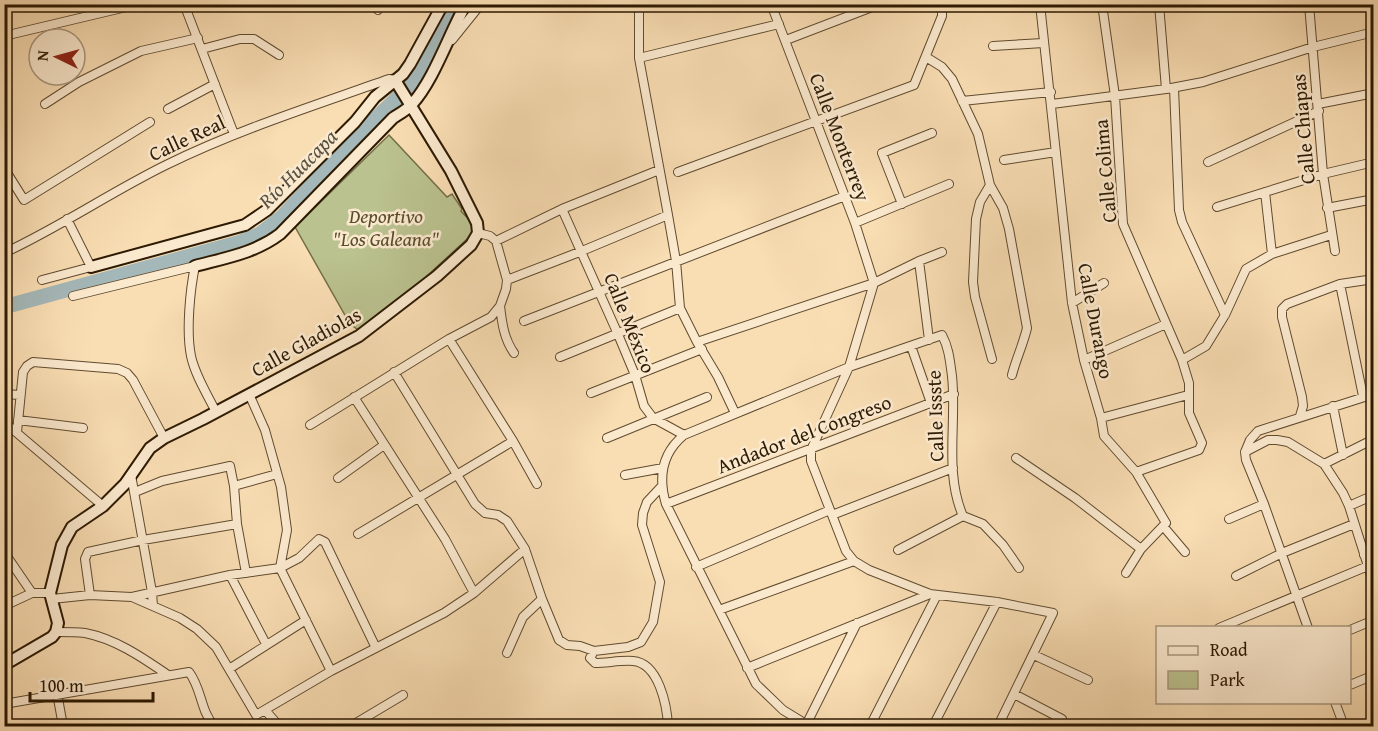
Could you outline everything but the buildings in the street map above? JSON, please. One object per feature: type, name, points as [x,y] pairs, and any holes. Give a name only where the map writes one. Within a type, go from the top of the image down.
[{"type":"main road","points":[[91,267],[245,225],[267,210],[355,122],[375,97],[397,82],[411,64],[442,4]]},
{"type":"main road","points":[[195,266],[251,250],[273,239],[410,103],[435,66],[466,4]]},
{"type":"main road","points":[[397,82],[451,171],[477,223],[478,233]]},
{"type":"main road","name":"Calle Gladiolas","points":[[51,596],[62,545],[72,527],[103,506],[125,484],[150,448],[164,438],[359,336],[437,276],[471,245],[478,233]]},
{"type":"main road","points":[[4,665],[52,637],[56,632],[58,623],[51,596]]},
{"type":"street","points":[[4,36],[139,4]]},
{"type":"street","points":[[184,4],[234,134]]},
{"type":"street","points":[[435,66],[480,4]]},
{"type":"street","points":[[639,4],[639,58],[676,261],[680,308],[735,412]]},
{"type":"street","name":"Calle Monterrey","points":[[771,4],[855,223],[874,283]]},
{"type":"street","points":[[786,40],[880,4]]},
{"type":"street","points":[[678,172],[914,85],[942,16],[942,4]]},
{"type":"street","name":"Calle Durango","points":[[1040,4],[1072,303],[1104,436],[1136,472],[1165,524],[1185,552]]},
{"type":"street","name":"Calle Colima","points":[[1102,4],[1115,96],[1124,224],[1182,360],[1189,383],[1189,413],[1202,447],[1136,472]]},
{"type":"street","points":[[1159,4],[1170,88],[1179,210],[1182,222],[1225,315]]},
{"type":"street","name":"Calle Chiapas","points":[[1309,4],[1323,174],[1335,251]]},
{"type":"street","points":[[639,58],[779,24]]},
{"type":"street","points":[[1052,104],[1203,82],[1312,47],[1373,31]]},
{"type":"street","points":[[45,104],[79,82],[141,51],[198,38]]},
{"type":"street","points":[[202,49],[240,39],[254,39],[279,55]]},
{"type":"street","points":[[993,46],[1043,43]]},
{"type":"street","points":[[926,57],[942,67],[952,79],[963,100],[978,134],[990,185],[1003,208],[1009,230],[1027,328],[1012,375]]},
{"type":"street","name":"Calle Real","points":[[4,253],[36,238],[165,166],[234,134],[388,79],[397,82]]},
{"type":"street","points":[[168,109],[215,84]]},
{"type":"street","points":[[963,100],[1051,92]]},
{"type":"street","points":[[1208,162],[1318,107],[1374,93]]},
{"type":"street","points":[[4,168],[24,200],[150,123]]},
{"type":"street","points":[[902,204],[882,153],[932,133]]},
{"type":"street","points":[[1004,160],[1056,152]]},
{"type":"street","points":[[1217,207],[1323,174],[1374,162]]},
{"type":"street","points":[[496,241],[562,209],[659,170]]},
{"type":"street","points":[[855,223],[949,184]]},
{"type":"street","points":[[990,185],[980,202],[976,219],[973,282],[992,359]]},
{"type":"street","points":[[1265,192],[1272,254]]},
{"type":"street","points":[[524,321],[845,196]]},
{"type":"street","points":[[1327,208],[1374,199]]},
{"type":"street","name":"Calle México","points":[[562,209],[635,375],[644,406],[653,418]]},
{"type":"street","points":[[507,280],[668,215]]},
{"type":"street","points":[[42,280],[91,267],[67,219]]},
{"type":"street","points":[[310,425],[449,339],[491,317],[500,306],[507,280],[496,241],[490,236],[478,233]]},
{"type":"street","points":[[1182,360],[1206,346],[1225,315],[1246,269],[1272,254],[1331,235]]},
{"type":"street","points":[[591,393],[699,345],[874,283],[942,252]]},
{"type":"street","points":[[919,261],[929,340]]},
{"type":"street","points":[[73,296],[195,266],[189,302],[191,354],[195,369],[216,412]]},
{"type":"street","points":[[1300,416],[1303,406],[1302,397],[1282,309],[1287,304],[1340,284],[1374,279]]},
{"type":"street","points":[[874,283],[849,367],[811,450],[811,461],[846,551],[854,561],[869,570],[934,594],[997,602],[1053,613],[998,726]]},
{"type":"street","points":[[1072,303],[1104,283]]},
{"type":"street","points":[[1340,284],[1363,396]]},
{"type":"street","points":[[500,306],[506,337],[514,353]]},
{"type":"street","points":[[560,357],[680,308]]},
{"type":"street","points":[[1084,360],[1166,324]]},
{"type":"street","name":"Calle Issste","points":[[684,435],[735,412],[849,367],[942,335],[950,354],[954,394],[953,468],[956,500],[963,516]]},
{"type":"street","points":[[449,339],[537,484]]},
{"type":"street","points":[[911,345],[931,403]]},
{"type":"street","points":[[17,432],[23,372],[33,362],[118,369],[127,373],[164,438]]},
{"type":"street","points":[[394,372],[475,504],[485,513],[498,515],[507,521],[525,549],[542,599],[559,640],[563,643],[594,651],[628,647],[641,642],[653,622],[660,582],[642,525],[643,513],[647,502],[661,487]]},
{"type":"street","points":[[4,394],[20,395]]},
{"type":"street","points":[[249,394],[265,430],[277,474],[286,530],[280,568],[331,671]]},
{"type":"street","name":"Andador del Congreso","points":[[666,504],[954,394]]},
{"type":"street","points":[[1308,626],[1245,452],[1250,440],[1258,431],[1374,394]]},
{"type":"street","points":[[1101,418],[1188,395]]},
{"type":"street","points":[[354,397],[445,539],[474,593]]},
{"type":"street","points":[[607,438],[707,397]]},
{"type":"street","points":[[1333,406],[1343,455]]},
{"type":"street","points":[[653,418],[684,435],[674,443],[663,468],[661,487],[666,504],[696,567],[756,684],[783,710],[807,726],[857,623]]},
{"type":"street","points":[[18,420],[83,428]]},
{"type":"street","points":[[4,422],[103,506]]},
{"type":"street","points":[[1324,464],[1374,439]]},
{"type":"street","points":[[1245,452],[1268,440],[1277,440],[1288,442],[1324,464],[1349,506],[1374,585]]},
{"type":"street","points":[[357,534],[513,441]]},
{"type":"street","points":[[338,478],[384,445]]},
{"type":"street","points":[[1016,458],[1075,498],[1141,549]]},
{"type":"street","points":[[135,492],[162,481],[230,466],[246,573]]},
{"type":"street","points":[[626,475],[663,468]]},
{"type":"street","points":[[696,567],[831,513],[953,468]]},
{"type":"street","points":[[234,486],[277,474]]},
{"type":"street","points":[[131,475],[153,606]]},
{"type":"street","points":[[1349,506],[1374,495]]},
{"type":"street","points":[[1229,519],[1264,504]]},
{"type":"street","points":[[898,550],[963,516],[984,524],[1019,568]]},
{"type":"street","points":[[90,595],[85,560],[88,552],[237,524]]},
{"type":"street","points":[[1126,573],[1141,549],[1165,524]]},
{"type":"street","points":[[1236,576],[1282,553],[1354,525]]},
{"type":"street","points":[[4,606],[32,593],[51,596],[132,597],[230,575],[280,568],[299,558],[319,538],[325,542],[376,648]]},
{"type":"street","points":[[132,597],[180,618],[197,629],[216,647],[256,715],[331,671],[444,614],[474,593],[525,549]]},
{"type":"street","points":[[1364,555],[1374,550]]},
{"type":"street","points":[[4,552],[32,593]]},
{"type":"street","points":[[720,610],[854,561]]},
{"type":"street","points":[[1221,626],[1368,566]]},
{"type":"street","points":[[230,575],[266,644]]},
{"type":"street","points":[[747,668],[934,594]]},
{"type":"street","points":[[870,726],[934,594]]},
{"type":"street","points":[[507,653],[523,617],[542,599]]},
{"type":"street","points":[[933,726],[997,602]]},
{"type":"street","points":[[229,669],[306,620]]},
{"type":"street","points":[[1351,630],[1374,620]]},
{"type":"street","points":[[56,632],[84,633],[111,641],[138,655],[168,675]]},
{"type":"street","points":[[594,651],[590,658],[595,663],[633,661],[649,669],[664,698],[668,726]]},
{"type":"street","points":[[1034,655],[1088,680]]},
{"type":"street","points":[[4,704],[57,693],[189,672],[195,681],[203,711],[214,726]]},
{"type":"street","points":[[1351,685],[1374,675]]},
{"type":"street","points":[[57,693],[63,726]]},
{"type":"street","points":[[351,726],[403,694]]},
{"type":"street","points":[[1014,694],[1062,719],[1059,726]]},
{"type":"street","points":[[1336,704],[1344,726]]},
{"type":"street","points":[[265,710],[279,726]]},
{"type":"street","points":[[1364,726],[1374,723]]},
{"type":"green space","name":"Deportivo \"Los Galeana\"","points":[[389,135],[447,197],[452,194],[462,209],[461,211],[478,229],[364,334],[350,324],[295,227]]},
{"type":"waterway","name":"Río Huacapa","points":[[4,307],[241,242],[260,234],[282,217],[370,124],[413,83],[455,4]]}]
